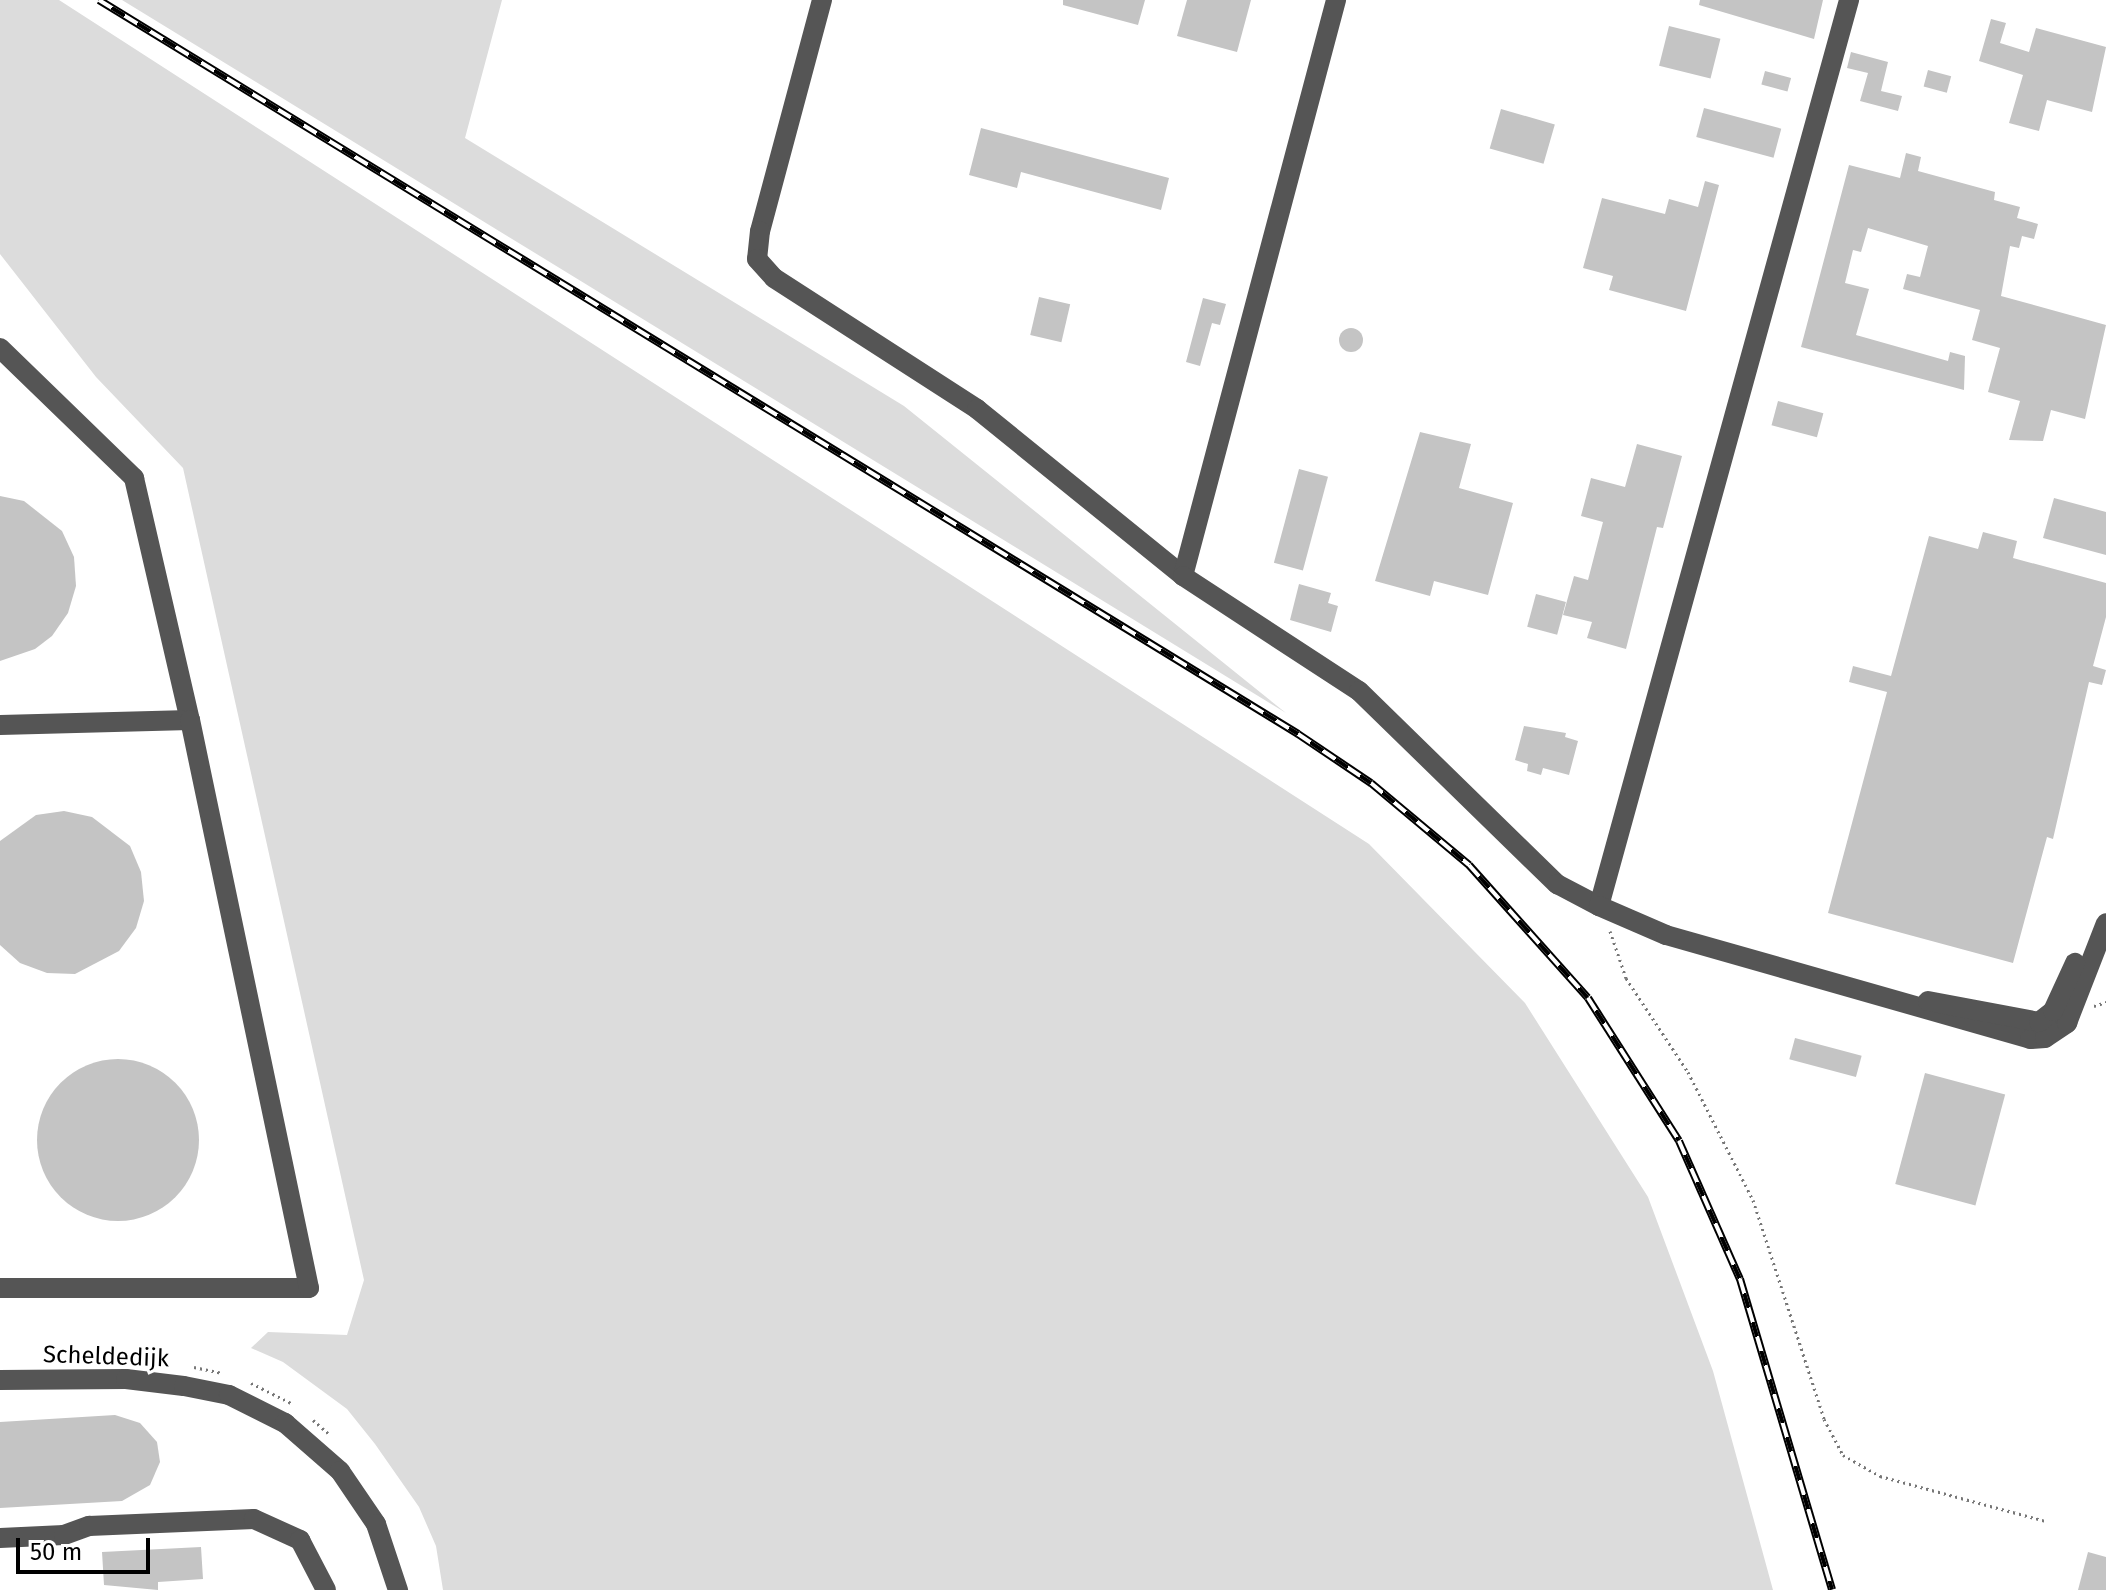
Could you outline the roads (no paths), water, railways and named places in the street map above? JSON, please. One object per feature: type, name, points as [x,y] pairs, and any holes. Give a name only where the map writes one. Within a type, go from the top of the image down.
[{"type":"street","points":[[822,0],[760,231],[757,259],[774,278],[977,409],[1183,576],[1359,691],[1557,884],[1666,935],[1900,998],[2039,1022],[2053,1011],[2106,904]]},
{"type":"street","points":[[1183,576],[1336,0]]},
{"type":"street","points":[[1599,906],[1849,0]]},
{"type":"street","points":[[0,348],[134,478],[190,720],[309,1288],[0,1288]]},
{"type":"street","points":[[0,725],[190,720]]},
{"type":"street","points":[[1900,998],[1948,1018],[2045,1038],[2067,1023],[2106,923]]},
{"type":"street","name":"Scheldedijk","points":[[0,1380],[126,1379],[184,1386],[229,1395],[285,1423],[340,1471],[376,1524],[398,1590]]},
{"type":"street","points":[[0,1538],[64,1535],[89,1526],[254,1519],[300,1540],[326,1590]]},
{"type":"railway","points":[[99,0],[1298,734],[1371,783],[1469,865],[1588,998],[1679,1141],[1740,1279],[1832,1590]]}]
